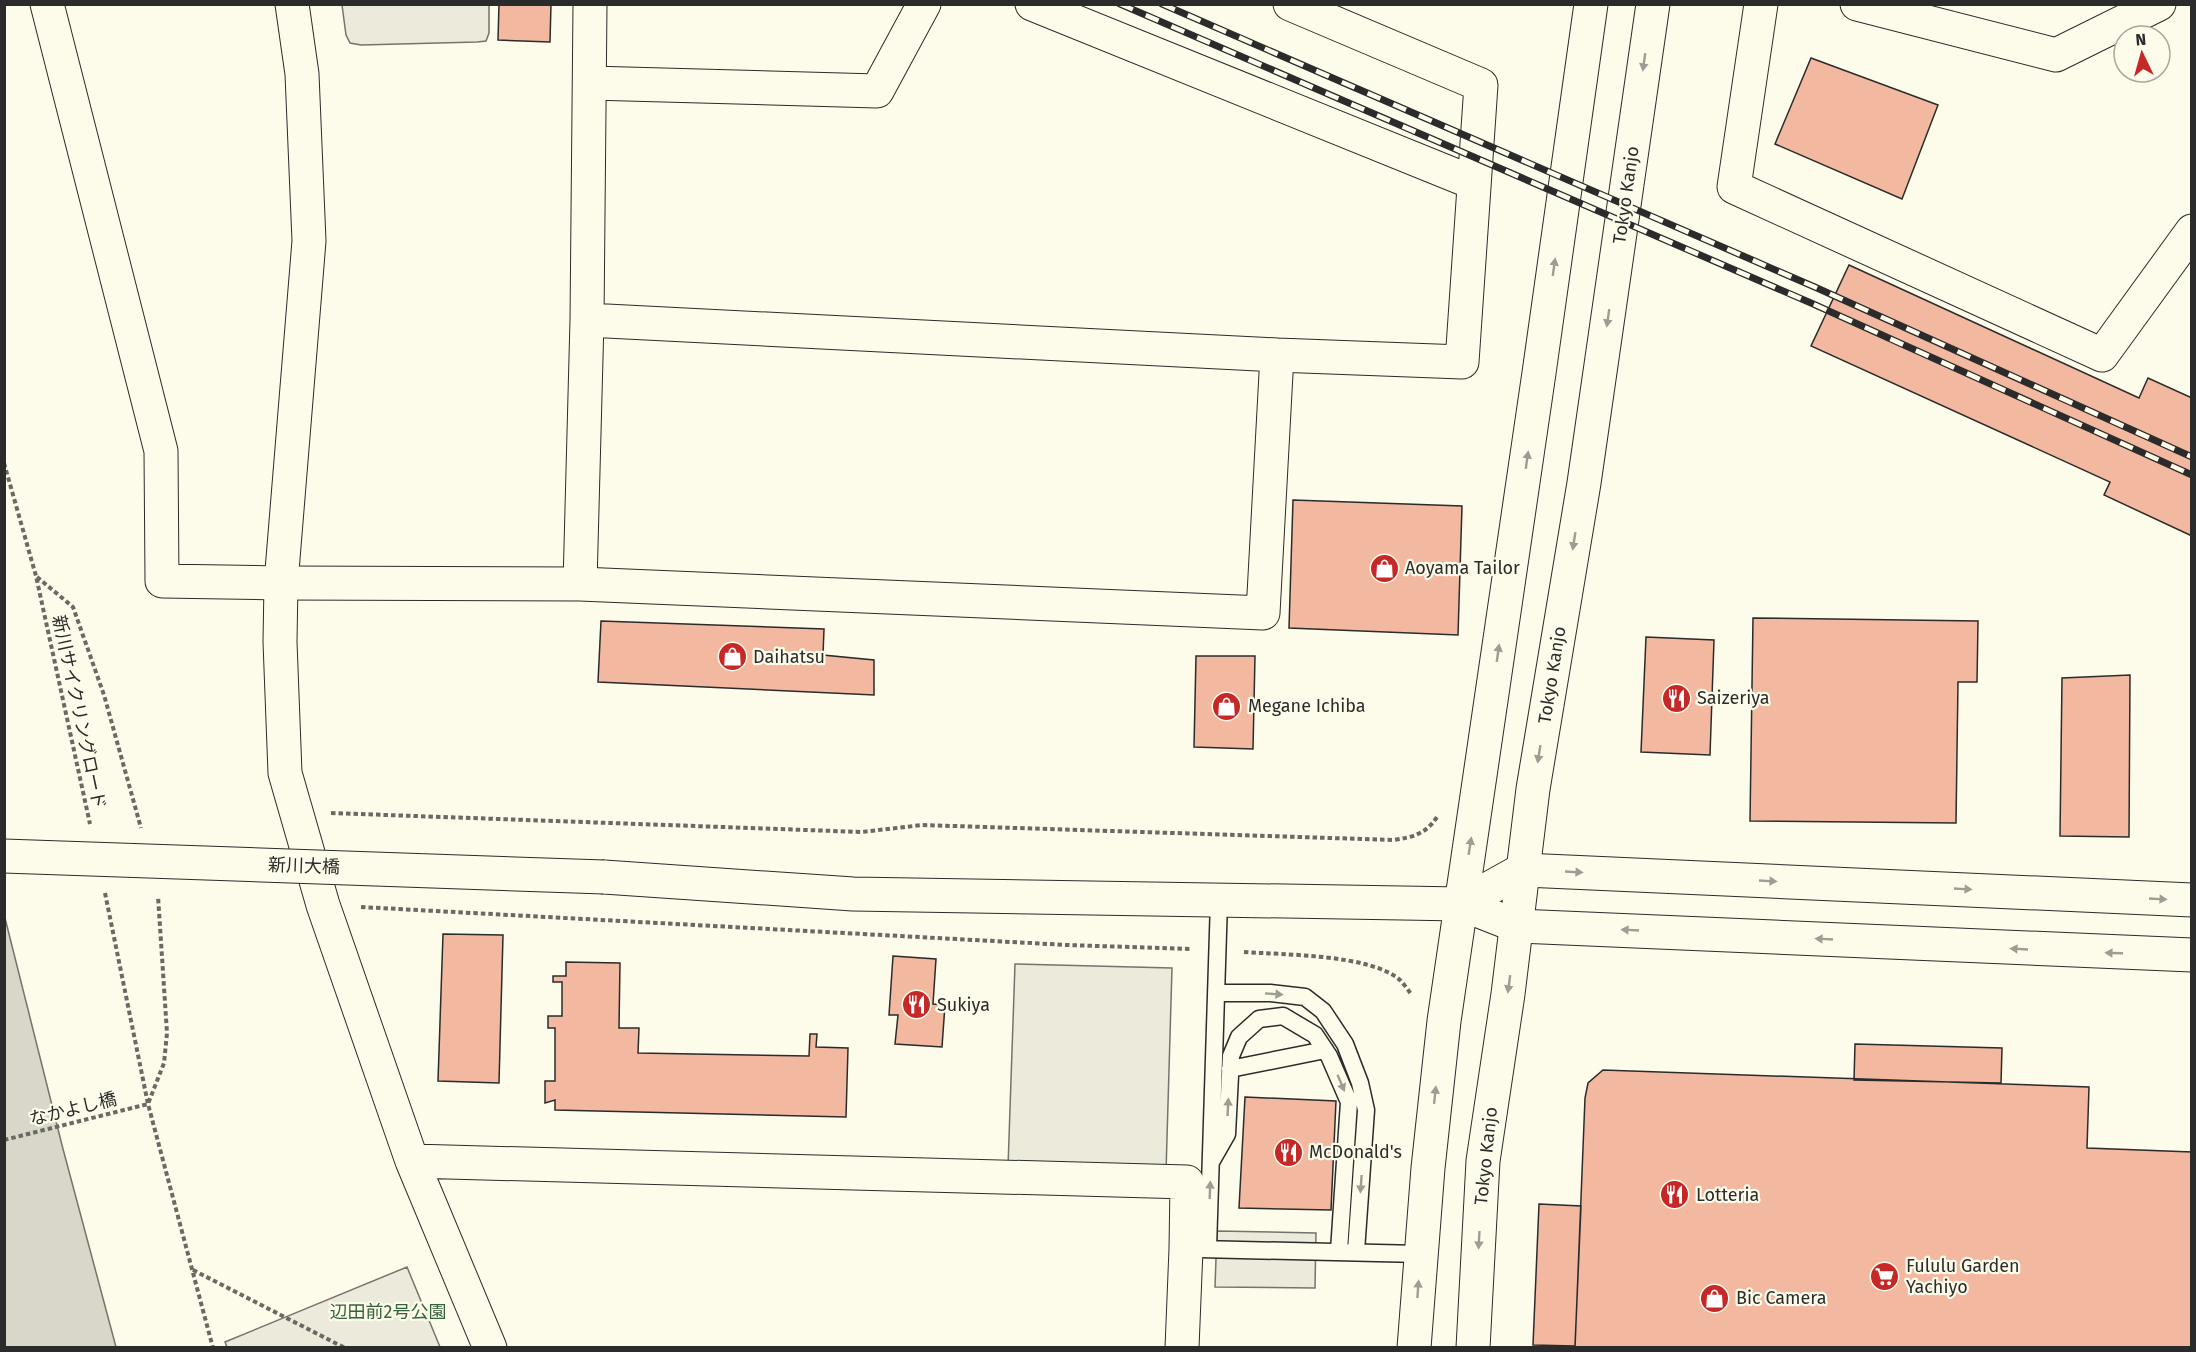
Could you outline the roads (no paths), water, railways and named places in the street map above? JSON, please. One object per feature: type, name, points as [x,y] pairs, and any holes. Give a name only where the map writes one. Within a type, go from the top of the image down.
[{"type":"main road","points":[[47,4],[161,451],[162,581],[281,584],[580,584],[1263,613],[1277,355]]},
{"type":"main road","points":[[292,4],[302,74],[309,240],[281,584],[280,642],[285,773],[323,905],[412,1161],[490,1347]]},
{"type":"main road","points":[[580,584],[587,321],[590,4]]},
{"type":"main road","points":[[590,83],[877,91],[924,4]]},
{"type":"main road","points":[[1032,4],[1474,183]]},
{"type":"main road","points":[[587,321],[1462,362],[1480,85],[1290,4]]},
{"type":"main road","points":[[1414,1347],[1435,1088],[1591,4]]},
{"type":"main road","name":"Tokyo Kanjo","points":[[1473,1347],[1483,1161],[1517,926],[1522,870],[1533,789],[1584,483],[1653,4]]},
{"type":"main road","points":[[1761,4],[1734,186],[2102,355],[2192,231]]},
{"type":"main road","points":[[1857,4],[2056,55],[2159,4]]},
{"type":"main road","name":"新川大橋","points":[[4,856],[604,877],[853,894],[1461,904]]},
{"type":"main road","points":[[1461,904],[1522,870],[2192,900]]},
{"type":"main road","points":[[1461,904],[1517,926],[2192,955]]},
{"type":"main road","points":[[412,1161],[1187,1182],[1197,1249],[1182,1347]]},
{"type":"lane","points":[[1220,901],[1211,1162],[1197,1249],[1420,1254]]},
{"type":"lane","points":[[1216,993],[1270,993],[1305,997],[1323,1011],[1345,1044],[1360,1083],[1366,1110],[1356,1251]]},
{"type":"lane","points":[[1211,1162],[1227,1134],[1231,1056],[1239,1037],[1259,1019],[1283,1016],[1315,1035],[1325,1050],[1348,1102],[1339,1251]]},
{"type":"lane","points":[[1230,1069],[1325,1050]]},
{"type":"railway","points":[[1120,4],[1811,303],[2192,475]]},
{"type":"railway","points":[[1162,4],[1817,288],[2192,457]]},
{"type":"place","name":"Aoyama Tailor","points":[[1384,568]]},
{"type":"place","name":"Daihatsu","points":[[732,657]]},
{"type":"place","name":"Saizeriya","points":[[1676,698]]},
{"type":"place","name":"Megane Ichiba","points":[[1227,706]]},
{"type":"place","name":"Sukiya","points":[[916,1005]]},
{"type":"place","name":"McDonald's","points":[[1288,1152]]},
{"type":"place","name":"Lotteria","points":[[1675,1195]]},
{"type":"place","name":"Fululu Garden Yachiyo","points":[[1885,1276]]},
{"type":"place","name":"Bic Camera","points":[[1715,1298]]},
{"type":"park label","name":"辺田前2号公園","points":[[388,1312]]}]
